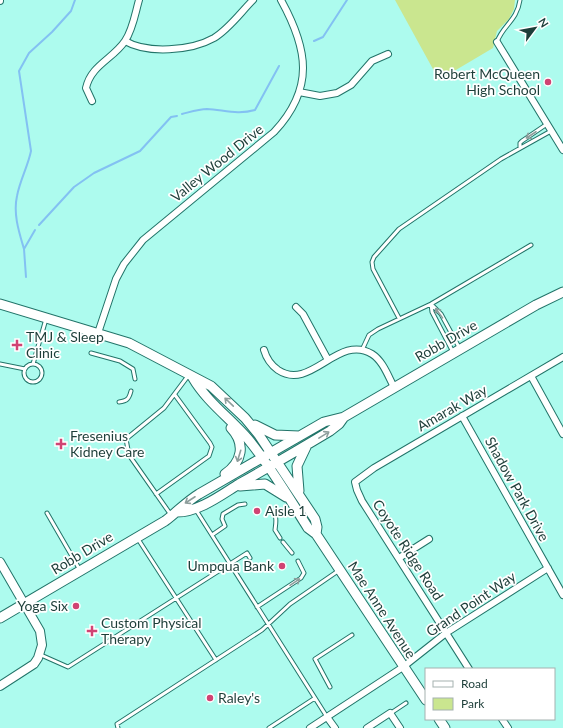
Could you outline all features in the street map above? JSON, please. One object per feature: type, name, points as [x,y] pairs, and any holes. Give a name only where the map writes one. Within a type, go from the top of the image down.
[{"type":"main road","name":"Robb Drive","points":[[175,514],[184,503],[324,422],[344,417],[536,304],[563,292]]},
{"type":"main road","name":"Mae Anne Avenue","points":[[0,304],[98,332],[140,347],[211,386],[247,420],[272,452],[315,519],[317,527],[316,534]]},
{"type":"main road","name":"Mae Anne Avenue","points":[[191,376],[210,400],[233,422],[269,467],[308,528],[316,534],[425,699]]},
{"type":"main road","points":[[210,400],[219,415],[236,433],[241,448],[237,463],[211,487]]},
{"type":"main road","name":"Robb Drive","points":[[0,618],[175,514],[195,508],[278,462],[336,426],[344,417]]},
{"type":"main road","points":[[247,420],[269,433],[301,436]]},
{"type":"main road","points":[[300,497],[296,476],[297,466],[307,445]]},
{"type":"main road","points":[[235,487],[258,483],[265,484],[290,500]]},
{"type":"street","points":[[92,101],[86,88],[91,74],[119,50],[125,41],[133,24],[139,0]]},
{"type":"street","points":[[125,41],[139,48],[157,50],[205,42],[222,32],[253,0]]},
{"type":"street","name":"Valley Wood Drive","points":[[98,332],[116,279],[133,251],[155,229],[274,132],[290,113],[299,92],[303,68],[301,42],[297,30],[281,0]]},
{"type":"street","points":[[497,42],[563,150]]},
{"type":"street","points":[[299,92],[320,96],[337,94],[351,85],[372,60],[388,54]]},
{"type":"street","points":[[296,307],[303,314],[328,360]]},
{"type":"street","points":[[264,350],[272,365],[288,374],[298,375],[307,372],[348,350],[362,350],[379,360],[394,387]]},
{"type":"street","name":"Amarak Way","points":[[355,482],[358,478],[374,468],[563,357]]},
{"type":"street","points":[[531,376],[563,434]]},
{"type":"street","name":"Shadow Park Drive","points":[[462,416],[563,596]]},
{"type":"street","name":"Coyote Ridge Road","points":[[355,482],[356,490],[362,501],[469,668]]},
{"type":"street","points":[[399,558],[429,539]]},
{"type":"street","points":[[0,562],[40,631],[42,645],[40,654],[34,664],[0,686]]},
{"type":"street","name":"Grand Point Way","points":[[310,728],[403,667],[446,633],[548,568]]},
{"type":"street","points":[[367,728],[390,713],[400,728]]},
{"type":"street","points":[[327,717],[335,728]]},
{"type":"lane","points":[[497,42],[501,31],[510,24],[517,13],[520,0]]},
{"type":"lane","points":[[520,148],[520,143],[522,140],[547,124]]},
{"type":"lane","points":[[399,318],[371,265],[374,257],[397,230],[520,148],[526,147],[551,131]]},
{"type":"lane","points":[[362,350],[369,335],[399,318],[431,304],[531,245]]},
{"type":"lane","points":[[431,304],[441,314],[456,351]]},
{"type":"lane","points":[[431,304],[432,312],[456,351]]},
{"type":"lane","points":[[0,364],[25,369],[33,364],[47,317]]},
{"type":"lane","points":[[91,353],[127,364],[133,369],[135,379]]},
{"type":"lane","points":[[25,369],[25,378],[30,381],[36,381],[40,377],[41,372],[38,366],[33,364]]},
{"type":"lane","points":[[175,514],[156,494],[129,455],[126,439],[164,408],[191,376]]},
{"type":"lane","points":[[120,402],[125,402],[129,398],[131,391]]},
{"type":"lane","points":[[156,494],[209,456],[212,447],[175,395]]},
{"type":"lane","points":[[212,535],[225,526],[222,517],[225,512],[238,505],[245,504]]},
{"type":"lane","points":[[195,508],[327,717]]},
{"type":"lane","points":[[269,510],[276,518],[275,528],[280,538]]},
{"type":"lane","points":[[47,513],[80,570]]},
{"type":"lane","points":[[136,537],[216,660]]},
{"type":"lane","points":[[282,542],[292,552]]},
{"type":"lane","points":[[40,654],[68,667],[247,553],[250,558]]},
{"type":"lane","points":[[257,607],[303,575],[298,561]]},
{"type":"lane","points":[[118,728],[117,724],[216,660],[268,624],[290,604],[340,570]]},
{"type":"lane","points":[[330,686],[315,659],[352,635]]},
{"type":"lane","points":[[269,728],[315,698]]},
{"type":"lane","points":[[390,713],[406,703]]},
{"type":"green space","points":[[395,0],[515,0],[514,9],[509,19],[497,31],[493,48],[439,80]]},
{"type":"waterway","points":[[24,249],[17,223],[16,203],[18,190],[31,151],[19,71],[29,53],[52,32],[71,11],[75,0]]},
{"type":"waterway","points":[[314,41],[323,37],[347,0]]},
{"type":"waterway","points":[[182,114],[204,109],[237,112],[255,110],[279,66]]},
{"type":"waterway","points":[[39,225],[74,187],[94,173],[140,151],[171,117],[177,116]]},
{"type":"waterway","points":[[26,277],[24,249],[35,230]]},
{"type":"place","name":"Robert McQueen High School","points":[[548,82]]},
{"type":"place","name":"TMJ & Sleep Clinic","points":[[17,345]]},
{"type":"place","name":"Fresenius Kidney Care","points":[[61,444]]},
{"type":"place","name":"Aisle 1","points":[[257,511]]},
{"type":"place","name":"Umpqua Bank","points":[[282,566]]},
{"type":"place","name":"Yoga Six","points":[[76,606]]},
{"type":"place","name":"Custom Physical Therapy","points":[[92,631]]},
{"type":"place","name":"Raley's","points":[[210,698]]}]
